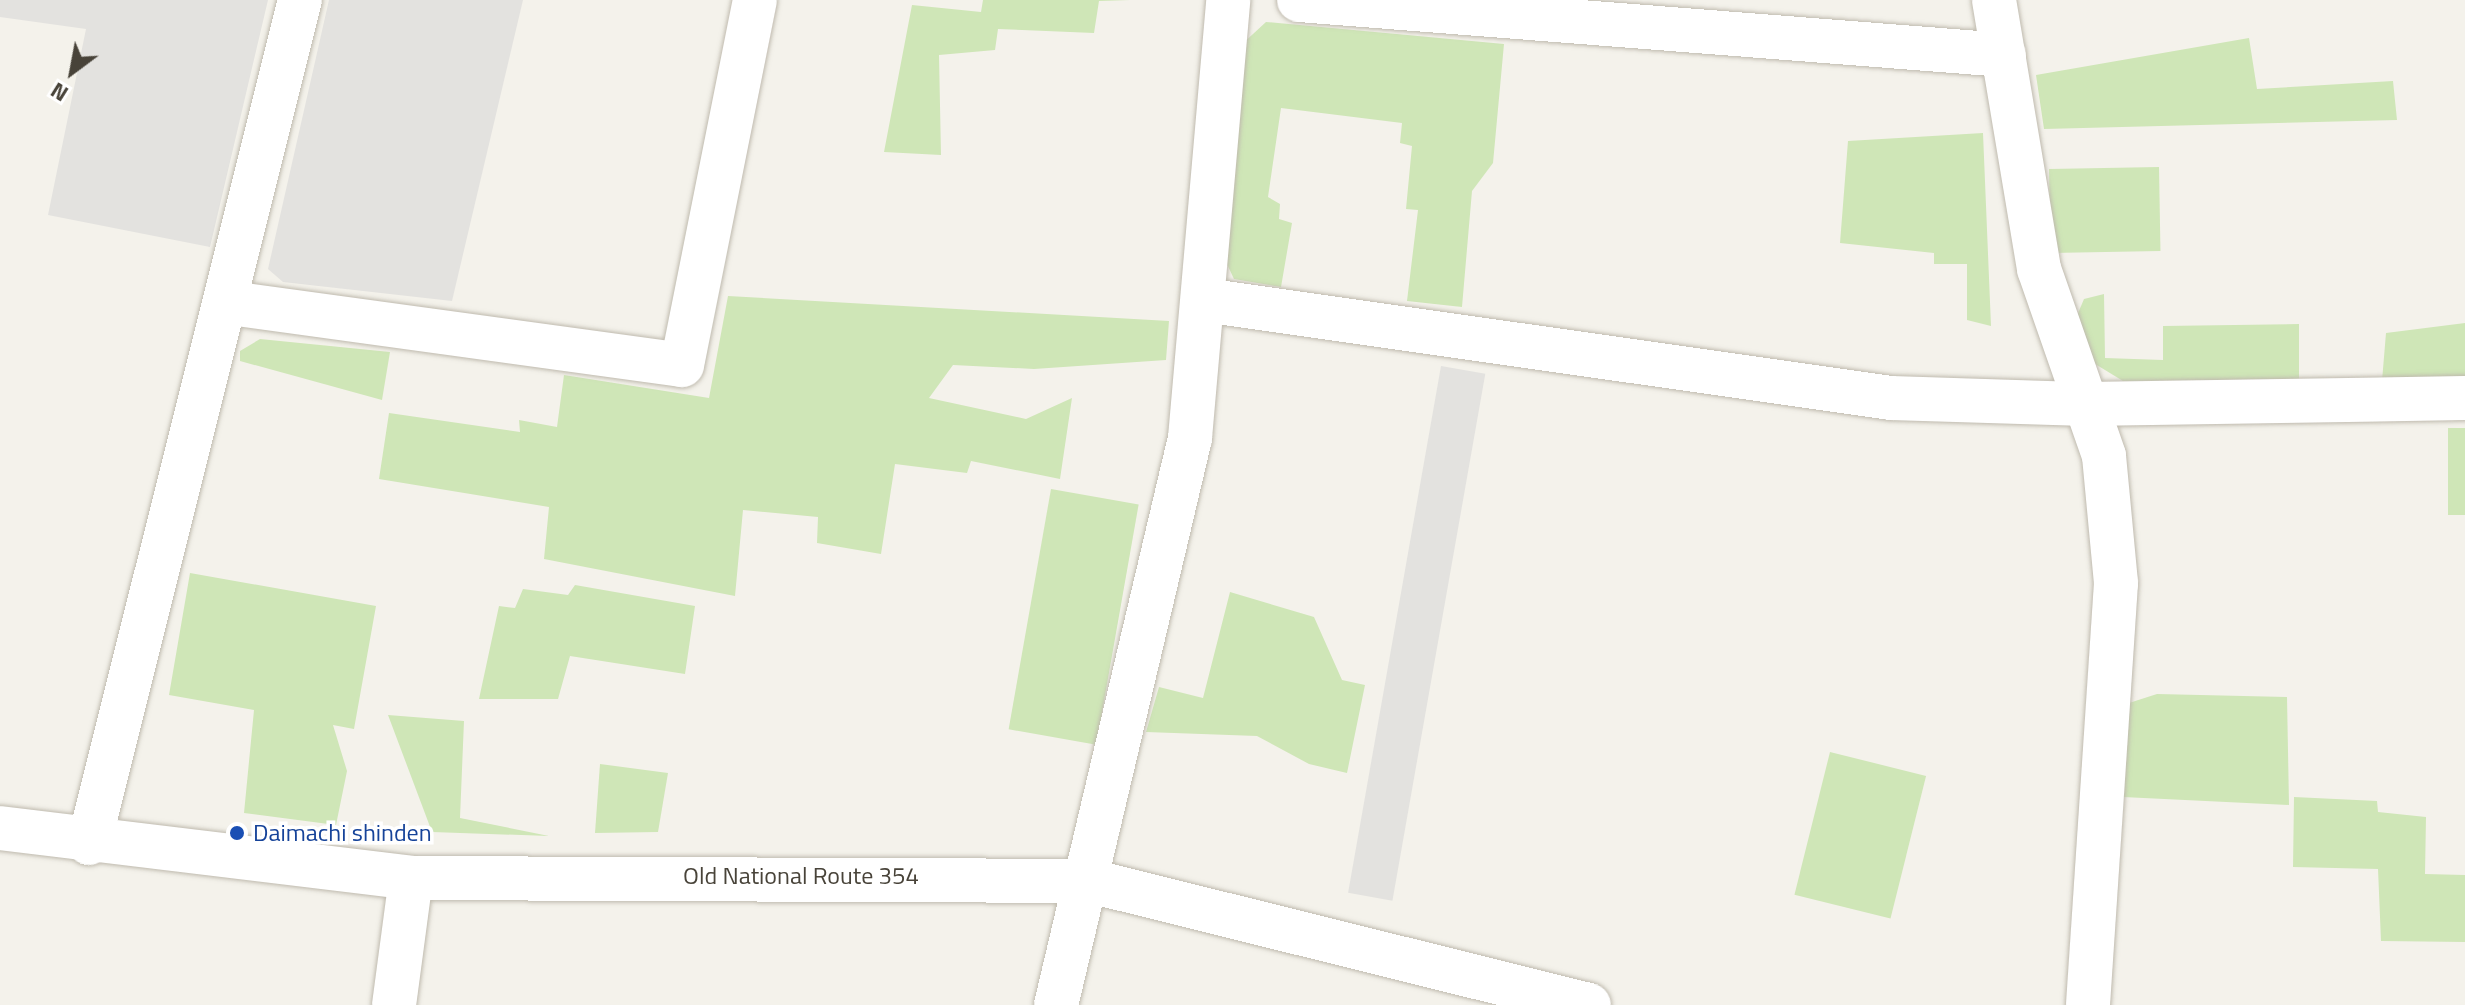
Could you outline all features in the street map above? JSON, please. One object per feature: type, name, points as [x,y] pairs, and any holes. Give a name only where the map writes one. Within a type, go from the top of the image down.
[{"type":"street","points":[[89,843],[230,303],[300,0]]},
{"type":"street","points":[[230,303],[682,365],[755,0]]},
{"type":"street","points":[[1056,1005],[1090,881],[1190,438],[1228,0]]},
{"type":"street","points":[[1299,0],[2004,55]]},
{"type":"street","points":[[1994,0],[2039,269],[2104,456],[2116,583],[2088,1005]]},
{"type":"street","points":[[1204,300],[1891,398],[2086,404],[2465,398]]},
{"type":"street","name":"Old National Route 354","points":[[0,828],[89,843],[411,878],[1090,881],[1589,1005]]},
{"type":"street","points":[[394,1005],[411,878]]},
{"type":"green space","points":[[983,0],[1130,0],[1099,1],[1094,33],[998,29],[995,50],[939,55],[941,155],[884,152],[912,5],[981,12]]},
{"type":"green space","points":[[1266,22],[1504,44],[1493,163],[1472,191],[1462,307],[1407,301],[1418,210],[1406,209],[1412,146],[1400,143],[1402,123],[1281,108],[1268,197],[1280,204],[1279,219],[1292,223],[1281,287],[1234,279],[1226,262],[1240,46]]},
{"type":"green space","points":[[2249,38],[2257,89],[2393,81],[2397,120],[2044,129],[2036,75]]},
{"type":"green space","points":[[1983,133],[1991,326],[1967,320],[1967,264],[1934,264],[1934,253],[1840,243],[1848,141]]},
{"type":"green space","points":[[2159,167],[2160,251],[2050,253],[2049,169]]},
{"type":"green space","points":[[2104,294],[2105,358],[2163,360],[2163,326],[2299,324],[2299,379],[2123,381],[2087,359],[2076,318],[2084,299]]},
{"type":"green space","points":[[728,296],[1169,321],[1166,360],[1034,369],[953,365],[929,398],[1026,419],[1072,398],[1060,479],[971,461],[967,473],[895,464],[881,554],[817,543],[818,517],[743,510],[735,596],[544,559],[549,507],[379,479],[389,413],[520,432],[519,420],[557,427],[564,375],[709,398]]},
{"type":"green space","points":[[2465,323],[2465,380],[2382,381],[2386,333]]},
{"type":"green space","points":[[260,339],[390,352],[382,400],[240,361],[240,351]]},
{"type":"green space","points":[[2448,428],[2465,428],[2465,515],[2448,515]]},
{"type":"green space","points":[[1051,489],[1139,504],[1096,745],[1009,729]]},
{"type":"green space","points":[[190,573],[376,606],[354,729],[333,725],[347,771],[336,825],[244,813],[254,710],[169,695]]},
{"type":"green space","points":[[575,585],[695,606],[685,674],[570,656],[558,699],[479,699],[499,606],[515,608],[523,589],[568,595]]},
{"type":"green space","points":[[1230,592],[1314,617],[1342,680],[1365,685],[1347,773],[1309,764],[1257,736],[1146,732],[1159,687],[1203,698]]},
{"type":"green space","points":[[2157,694],[2287,697],[2289,805],[2123,797],[2129,703]]},
{"type":"green space","points":[[388,715],[464,721],[460,818],[549,836],[432,832]]},
{"type":"green space","points":[[1830,752],[1926,776],[1890,919],[1794,895]]},
{"type":"green space","points":[[600,764],[668,773],[658,832],[595,833]]},
{"type":"green space","points":[[2294,797],[2377,801],[2378,812],[2426,817],[2425,874],[2465,875],[2465,942],[2381,941],[2378,869],[2293,867]]},
{"type":"shaded area","points":[[0,0],[268,0],[210,247],[48,215],[86,29],[0,17]]},
{"type":"shaded area","points":[[329,0],[523,0],[452,301],[283,282],[268,269]]},
{"type":"shaded area","points":[[1441,366],[1485,374],[1392,901],[1348,893]]},
{"type":"place","name":"Daimachi shinden","points":[[237,833]]}]
